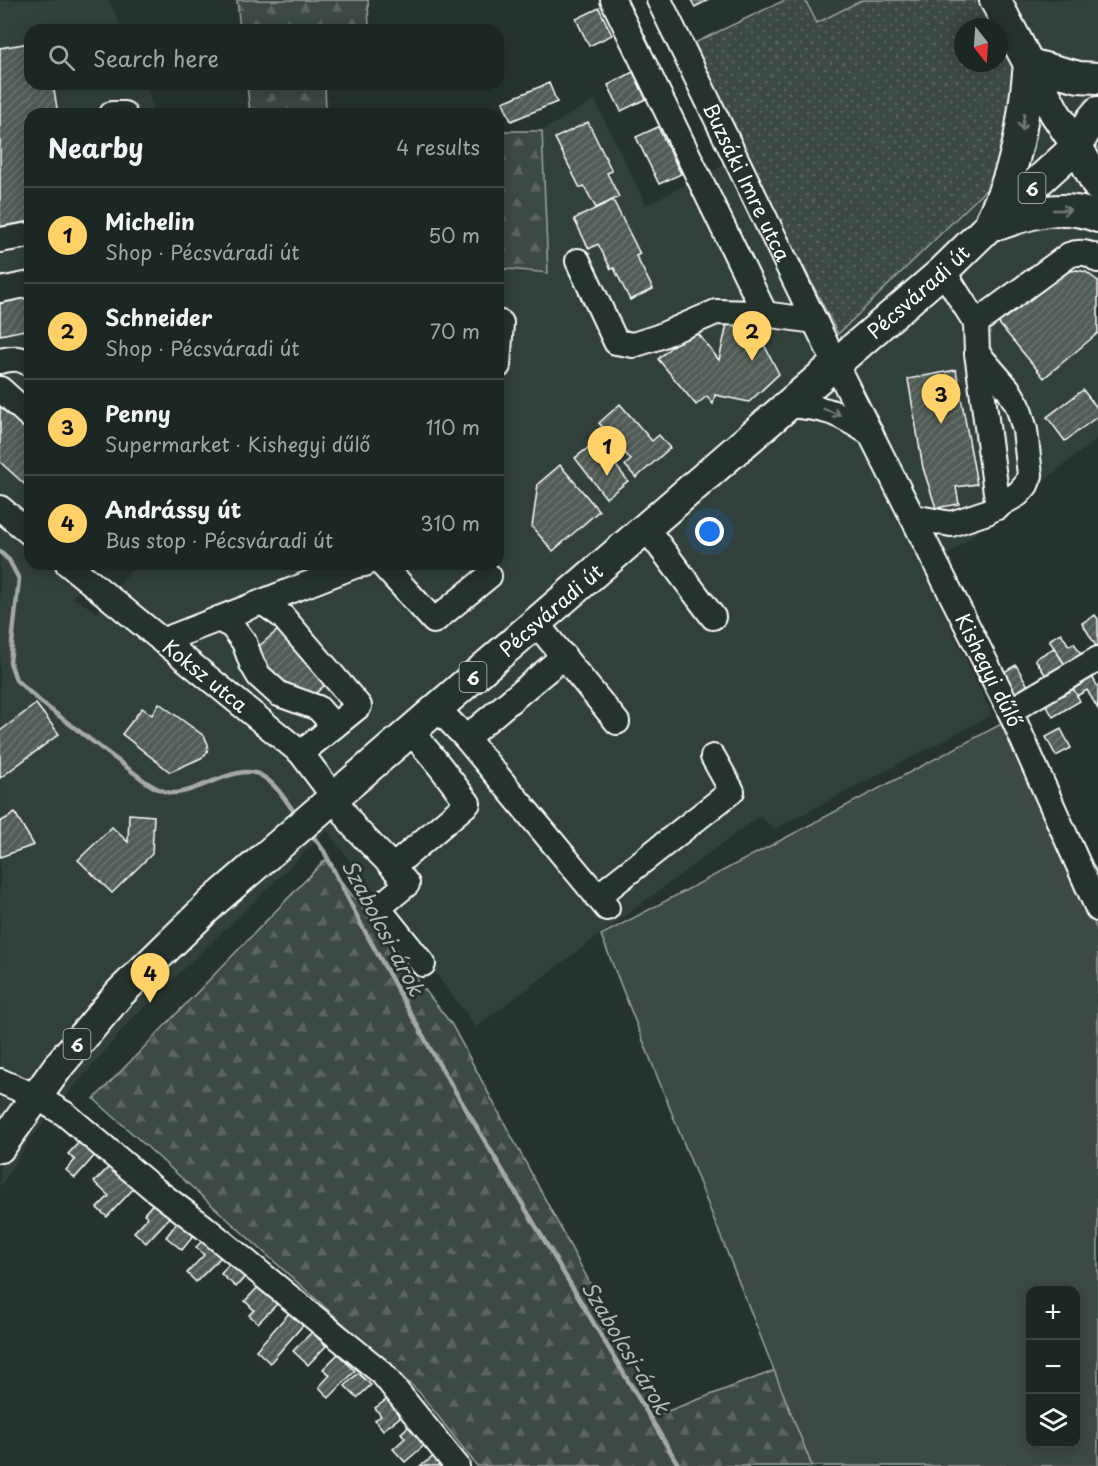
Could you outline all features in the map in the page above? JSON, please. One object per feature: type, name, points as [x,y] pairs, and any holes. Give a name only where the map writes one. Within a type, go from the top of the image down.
[{"type":"main road","points":[[995,0],[1055,113],[1088,143],[1098,186]]},
{"type":"main road","points":[[1029,64],[1079,77],[1098,78]]},
{"type":"main road","points":[[986,229],[1003,194],[1018,148],[1029,64]]},
{"type":"main road","name":"6","points":[[1088,143],[1092,119],[1098,112]]},
{"type":"main road","name":"Pécsváradi út","points":[[0,1147],[35,1096],[120,993],[213,902],[836,365],[943,272],[986,229],[1088,143]]},
{"type":"main road","points":[[986,229],[1051,210],[1083,211],[1098,217]]},
{"type":"street","points":[[613,0],[765,314]]},
{"type":"street","name":"Buzsáki Imre utca","points":[[659,0],[836,365]]},
{"type":"street","points":[[0,240],[24,236]]},
{"type":"street","points":[[976,323],[1069,255],[1084,252],[1098,260]]},
{"type":"street","points":[[578,261],[616,342],[633,345],[716,312],[765,314],[815,321]]},
{"type":"street","points":[[943,272],[976,323],[977,353],[998,507]]},
{"type":"street","points":[[0,290],[24,285]]},
{"type":"street","points":[[913,517],[951,524],[987,512],[1018,494],[1030,476],[1025,430],[1018,406],[1008,389],[977,353]]},
{"type":"street","points":[[0,361],[14,358],[24,360]]},
{"type":"street","name":"Kishegyi dűlő","points":[[836,365],[1010,711],[1095,893]]},
{"type":"street","points":[[0,389],[24,411]]},
{"type":"street","points":[[789,405],[816,407],[836,413],[871,434]]},
{"type":"street","points":[[0,508],[24,528]]},
{"type":"street","points":[[646,528],[713,617]]},
{"type":"street","name":"Koksz utca","points":[[75,570],[301,753],[354,827],[393,867]]},
{"type":"street","points":[[162,641],[344,570]]},
{"type":"street","points":[[387,570],[434,621],[489,576]]},
{"type":"street","points":[[262,602],[282,615],[359,706],[301,753]]},
{"type":"street","points":[[218,619],[232,626],[244,642],[259,676],[279,694],[318,708],[333,726]]},
{"type":"street","points":[[536,623],[617,722]]},
{"type":"street","points":[[466,738],[564,656]]},
{"type":"street","points":[[1010,711],[1098,659]]},
{"type":"street","points":[[437,708],[466,738],[602,902],[732,791],[712,757]]},
{"type":"street","points":[[410,732],[424,746],[468,803],[393,867],[407,884],[378,908],[423,964]]},
{"type":"street","points":[[0,1081],[35,1096],[65,1114],[382,1373],[457,1466]]},
{"type":"shaded area","points":[[0,0],[109,0],[120,24],[24,24],[24,90],[148,90],[153,108],[24,108],[24,570],[93,570],[73,597],[98,613],[131,570],[504,570],[504,269],[548,273],[542,131],[595,100],[646,205],[746,154],[838,334],[1002,174],[1012,79],[1006,0],[1098,0],[1098,132],[1089,139],[1098,171],[1098,438],[925,573],[992,715],[775,829],[759,816],[476,1027],[327,831],[129,1022],[31,1138],[0,1187]]},
{"type":"shaded area","points":[[805,0],[862,0],[817,23]]},
{"type":"green space","points":[[237,0],[368,0],[369,24],[239,24]]},
{"type":"green space","points":[[785,0],[805,0],[817,23],[862,0],[1006,0],[1036,58],[1012,79],[1002,174],[838,334],[690,45]]},
{"type":"green space","points":[[248,90],[325,90],[326,108],[249,108]]},
{"type":"green space","points":[[504,131],[542,131],[548,273],[504,269]]},
{"type":"green space","points":[[1007,721],[1098,932],[1098,1466],[812,1466],[601,935]]},
{"type":"green space","points":[[325,860],[452,1025],[660,1414],[776,1370],[812,1466],[477,1466],[419,1392],[94,1099]]},
{"type":"building","points":[[691,0],[708,0],[695,7]]},
{"type":"building","points":[[599,8],[612,35],[589,46],[576,19]]},
{"type":"building","points":[[24,44],[24,90],[54,90],[57,108],[24,108],[24,222],[0,227],[0,48]]},
{"type":"building","points":[[633,72],[646,99],[621,111],[608,85]]},
{"type":"building","points":[[549,83],[557,102],[511,121],[503,102]]},
{"type":"building","points":[[588,122],[612,171],[607,173],[619,197],[596,208],[584,186],[580,188],[555,138]]},
{"type":"building","points":[[658,127],[681,174],[659,184],[636,137]]},
{"type":"building","points":[[613,200],[640,254],[636,256],[653,289],[630,300],[614,268],[611,269],[598,244],[589,249],[574,219]]},
{"type":"building","points":[[1077,270],[1086,272],[1098,281],[1098,333],[1044,378],[996,320],[1065,272]]},
{"type":"building","points":[[20,295],[24,297],[24,330],[0,335],[0,298]]},
{"type":"building","points":[[728,320],[754,325],[779,374],[749,402],[715,395],[713,404],[707,396],[696,405],[658,359],[693,327],[719,360]]},
{"type":"building","points":[[956,370],[977,484],[956,487],[959,504],[936,508],[923,468],[908,379]]},
{"type":"building","points":[[1083,390],[1098,409],[1098,416],[1065,441],[1047,417]]},
{"type":"building","points":[[0,397],[24,419],[24,484],[0,462]]},
{"type":"building","points":[[620,404],[652,441],[659,435],[670,448],[636,478],[625,465],[631,460],[599,423]]},
{"type":"building","points":[[597,441],[628,481],[606,498],[575,458]]},
{"type":"building","points":[[560,465],[599,511],[553,551],[532,527],[538,484]]},
{"type":"building","points":[[1095,615],[1098,619],[1098,645],[1096,646],[1082,623]]},
{"type":"building","points":[[279,629],[326,684],[299,708],[251,653]]},
{"type":"building","points":[[1061,633],[1069,646],[1074,643],[1081,654],[1065,665],[1049,640]]},
{"type":"building","points":[[1054,648],[1065,665],[1046,676],[1035,659]]},
{"type":"building","points":[[1016,665],[1028,686],[1009,696],[997,676]]},
{"type":"building","points":[[1090,673],[1098,687],[1098,709],[1087,690],[1077,696],[1071,685]]},
{"type":"building","points":[[1071,685],[1080,701],[1053,717],[1044,701]]},
{"type":"building","points":[[159,703],[204,736],[208,744],[207,753],[201,758],[170,772],[122,734],[142,708],[152,715]]},
{"type":"building","points":[[36,704],[59,734],[0,778],[0,731]]},
{"type":"building","points":[[1061,729],[1071,748],[1056,756],[1046,737]]},
{"type":"building","points":[[15,813],[34,845],[0,857],[0,822]]},
{"type":"building","points":[[129,814],[154,816],[152,854],[112,893],[78,860],[112,827],[128,842]]},
{"type":"building","points":[[81,1140],[96,1154],[75,1178],[66,1170],[75,1160],[68,1154]]},
{"type":"building","points":[[112,1164],[136,1186],[107,1217],[97,1208],[109,1196],[94,1182]]},
{"type":"building","points":[[156,1200],[172,1215],[146,1243],[134,1232],[148,1217],[144,1214]]},
{"type":"building","points":[[183,1215],[199,1229],[182,1250],[166,1237]]},
{"type":"building","points":[[208,1236],[225,1253],[196,1282],[187,1273],[204,1255],[196,1247]]},
{"type":"building","points":[[234,1258],[250,1271],[236,1287],[221,1274]]},
{"type":"building","points":[[258,1287],[277,1304],[258,1323],[249,1315],[254,1310],[245,1301]]},
{"type":"building","points":[[290,1312],[304,1324],[270,1363],[256,1350]]},
{"type":"building","points":[[312,1332],[326,1346],[308,1365],[293,1351]]},
{"type":"building","points":[[338,1354],[355,1371],[329,1398],[319,1387],[330,1375],[323,1369]]},
{"type":"building","points":[[358,1373],[371,1385],[357,1398],[345,1386]]},
{"type":"building","points":[[389,1398],[403,1415],[383,1430],[375,1420],[381,1416],[375,1408]]},
{"type":"building","points":[[411,1424],[427,1443],[405,1462],[393,1449],[405,1438],[401,1433]]},
{"type":"building","points":[[437,1454],[446,1466],[420,1466]]},
{"type":"waterway","name":"Szabolcsi-árok","points":[[0,552],[9,560],[19,579],[10,662],[16,680],[42,703],[158,789],[172,793],[182,792],[230,775],[252,772],[272,784],[296,815]]},
{"type":"waterway","name":"Szabolcsi-árok","points":[[309,831],[324,851],[362,926],[436,1059],[679,1466]]},
{"type":"place","name":"Schneider","points":[[752,361]]},
{"type":"place","name":"Penny","points":[[941,424]]},
{"type":"place","name":"Michelin","points":[[607,476]]},
{"type":"place","name":"Andrássy út","points":[[150,1003]]}]
